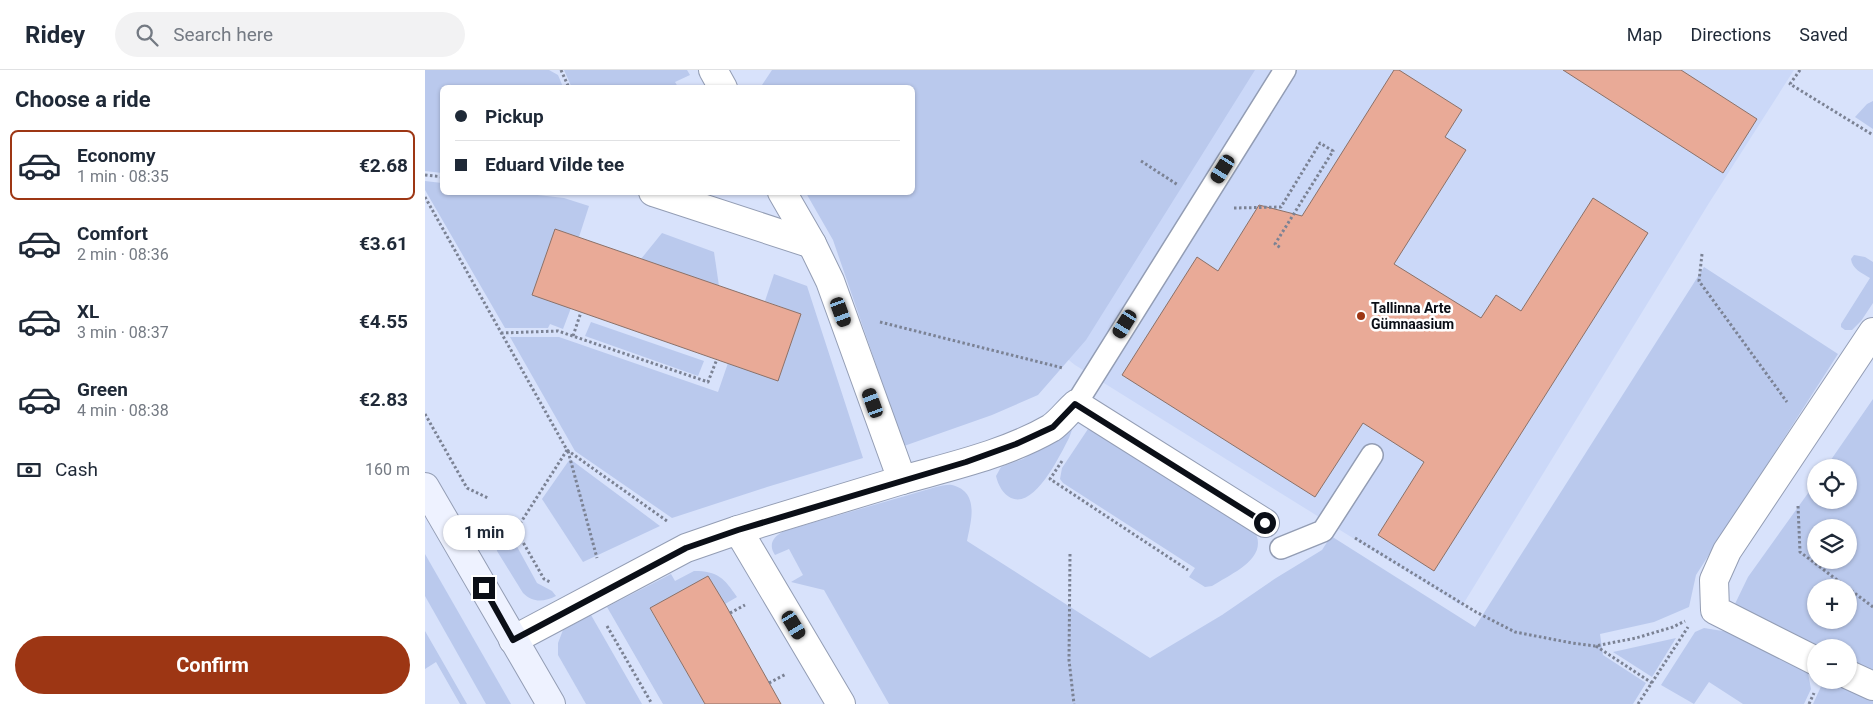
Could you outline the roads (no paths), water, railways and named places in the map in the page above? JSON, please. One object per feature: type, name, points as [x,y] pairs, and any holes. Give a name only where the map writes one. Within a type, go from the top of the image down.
[{"type":"street","points":[[713,70],[721,85]]},
{"type":"street","points":[[662,195],[812,244]]},
{"type":"street","points":[[784,195],[812,244],[830,281],[902,480]]},
{"type":"street","points":[[1807,656],[1715,610],[1714,580],[1727,551],[1873,332]]},
{"type":"street","points":[[513,640],[686,548],[738,530],[966,462],[1016,444],[1053,427],[1083,408],[1265,523]]},
{"type":"street","points":[[425,487],[551,704]]},
{"type":"street","points":[[738,530],[841,704]]},
{"type":"street","points":[[1857,679],[1873,686]]},
{"type":"lane","points":[[1083,408],[1091,376],[1285,70]]},
{"type":"lane","points":[[1281,548],[1323,531],[1372,455]]},
{"type":"place","name":"Tallinna Arte Gümnaasium","points":[[1361,316]]}]
